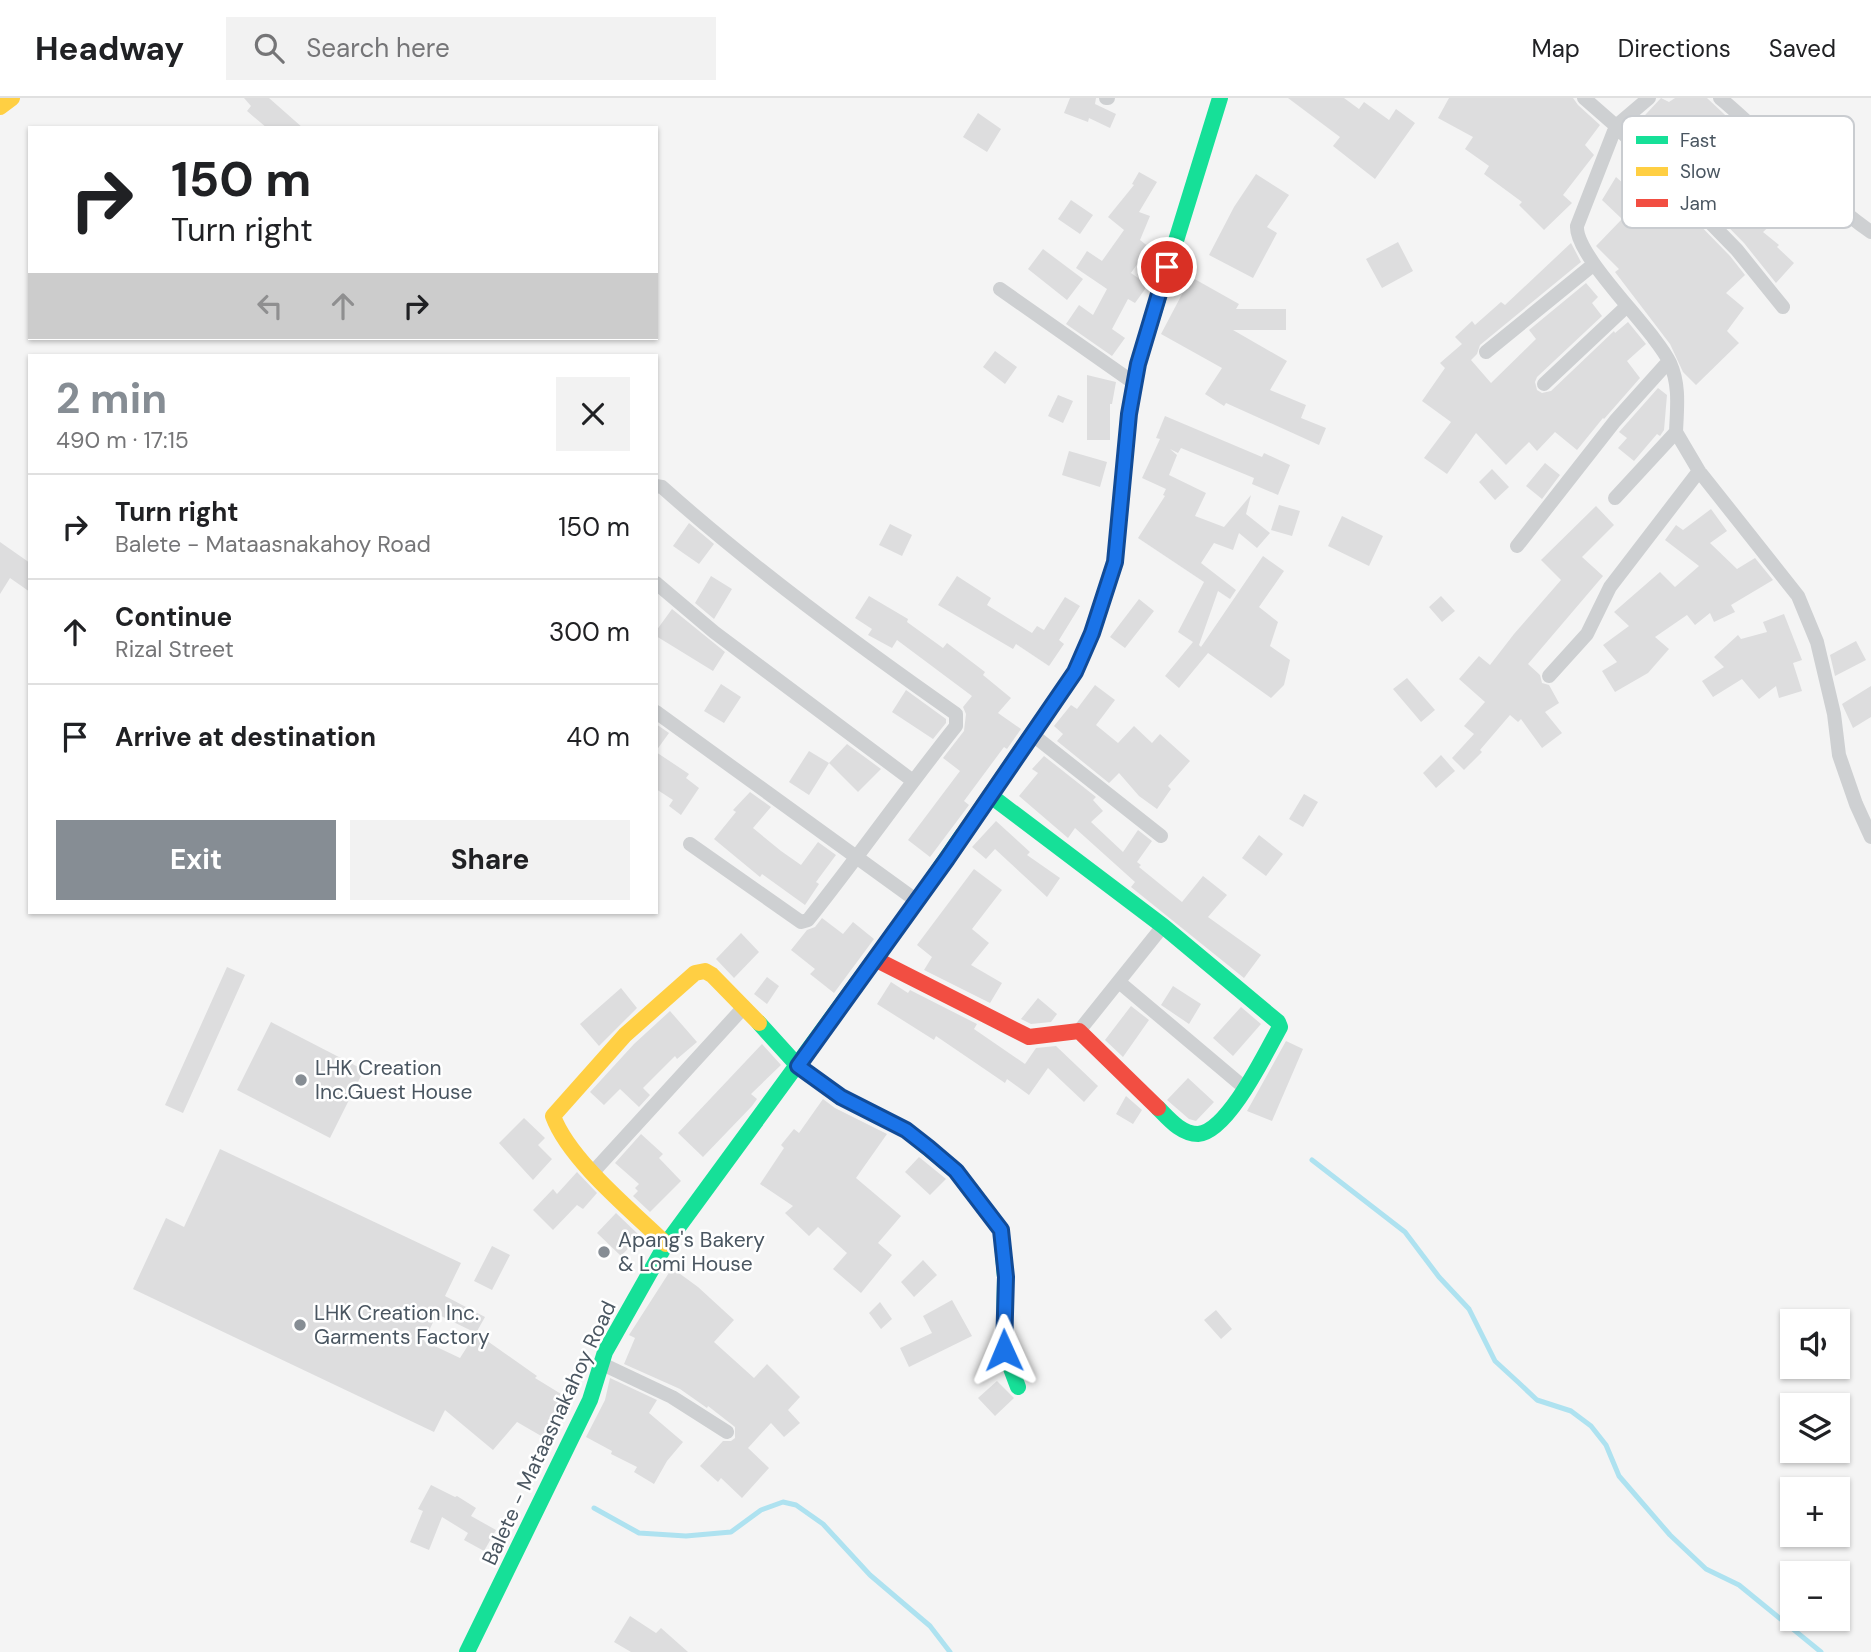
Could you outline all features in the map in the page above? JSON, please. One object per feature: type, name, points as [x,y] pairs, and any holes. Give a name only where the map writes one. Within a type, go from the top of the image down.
[{"type":"street","points":[[0,107],[12,98]]},
{"type":"street","points":[[1584,98],[1622,132]]},
{"type":"street","points":[[1627,116],[1648,98]]},
{"type":"street","points":[[1720,98],[1742,116]]},
{"type":"street","name":"Balete - Mataasnakahoy Road","points":[[467,1652],[590,1400],[600,1363],[666,1244],[917,901],[1075,672],[1092,633],[1115,562],[1138,364],[1215,100]]},
{"type":"street","points":[[1622,121],[1616,126],[1577,226],[1577,236],[1594,264],[1669,361],[1677,384],[1676,432],[1699,471],[1798,596],[1817,642],[1834,714],[1839,755],[1871,837]]},
{"type":"street","points":[[1854,220],[1871,232]]},
{"type":"street","points":[[1716,228],[1783,307]]},
{"type":"street","points":[[1486,352],[1594,264]]},
{"type":"street","points":[[1000,289],[1134,383]]},
{"type":"street","points":[[1544,384],[1627,306]]},
{"type":"street","points":[[1517,547],[1615,421],[1669,361]]},
{"type":"street","points":[[1615,498],[1676,432]]},
{"type":"street","points":[[1549,676],[1587,634],[1609,587],[1699,471]]},
{"type":"street","points":[[658,486],[711,531],[897,673],[956,714],[956,726],[808,920],[801,922],[690,844]]},
{"type":"street","points":[[658,585],[714,632],[913,780]]},
{"type":"street","points":[[658,713],[917,901]]},
{"type":"street","points":[[1033,735],[1161,836]]},
{"type":"street","points":[[991,796],[1163,926],[1280,1024],[1246,1089],[1220,1123],[1200,1134],[1184,1131],[1171,1121],[1079,1031]]},
{"type":"street","points":[[875,958],[1029,1037],[1079,1031],[1163,926]]},
{"type":"street","points":[[666,1244],[557,1130],[553,1116],[625,1035],[695,973],[705,971],[744,1007],[798,1066],[841,1097],[906,1130],[956,1171],[1001,1230],[1006,1277],[1004,1350],[1018,1387]]},
{"type":"street","points":[[1119,982],[1246,1089]]},
{"type":"street","points":[[594,1171],[744,1007]]},
{"type":"street","points":[[600,1363],[672,1397],[727,1432]]},
{"type":"building","points":[[244,98],[269,98],[301,126],[265,126],[247,111],[251,106]]},
{"type":"building","points":[[1070,98],[1096,98],[1095,104],[1116,114],[1110,128],[1089,118],[1088,122],[1064,113]]},
{"type":"building","points":[[1288,98],[1344,98],[1359,109],[1364,102],[1389,120],[1396,109],[1415,123],[1375,179],[1333,146],[1340,137]]},
{"type":"building","points":[[1449,98],[1573,98],[1600,125],[1585,145],[1594,155],[1563,195],[1572,203],[1544,230],[1519,205],[1522,202],[1484,174],[1489,166],[1465,149],[1473,137],[1438,118]]},
{"type":"building","points":[[1661,98],[1669,102],[1675,98],[1707,98],[1726,116],[1644,116]]},
{"type":"building","points":[[978,113],[1001,129],[987,152],[963,137]]},
{"type":"building","points":[[1139,172],[1157,182],[1139,212],[1150,216],[1140,240],[1149,247],[1131,273],[1148,285],[1135,303],[1128,299],[1112,329],[1125,338],[1112,356],[1066,324],[1079,305],[1093,315],[1107,289],[1076,268],[1087,251],[1102,261],[1124,230],[1108,217],[1134,185],[1132,184]]},
{"type":"building","points":[[1256,174],[1289,195],[1267,227],[1277,233],[1253,278],[1209,255],[1234,207]]},
{"type":"building","points":[[1616,177],[1622,182],[1622,219],[1602,200]]},
{"type":"building","points":[[1071,200],[1093,215],[1080,234],[1058,219]]},
{"type":"building","points":[[1622,219],[1622,228],[1703,228],[1745,275],[1726,293],[1744,308],[1727,331],[1739,343],[1696,385],[1683,372],[1670,344],[1615,272],[1619,269],[1596,246]]},
{"type":"building","points":[[1729,228],[1767,228],[1763,232],[1779,245],[1777,247],[1794,263],[1776,283]]},
{"type":"building","points":[[1398,242],[1413,271],[1382,288],[1366,259]]},
{"type":"building","points":[[1571,243],[1581,262],[1480,345],[1471,360],[1491,383],[1536,339],[1529,330],[1586,283],[1598,297],[1592,303],[1602,316],[1537,377],[1537,390],[1542,393],[1551,391],[1614,331],[1615,333],[1628,322],[1646,344],[1627,361],[1640,378],[1577,450],[1555,432],[1537,451],[1529,442],[1506,465],[1476,433],[1447,474],[1424,458],[1451,422],[1422,401],[1445,368],[1440,363],[1462,344],[1455,337],[1472,321],[1475,325],[1501,302],[1505,305]]},
{"type":"building","points":[[1043,249],[1083,279],[1067,300],[1028,269]]},
{"type":"building","points":[[1191,277],[1239,304],[1236,309],[1286,309],[1286,330],[1233,330],[1287,361],[1270,390],[1306,405],[1301,418],[1326,428],[1319,445],[1226,403],[1224,406],[1205,394],[1222,368],[1161,334]]},
{"type":"building","points":[[995,351],[1017,367],[1005,384],[983,367]]},
{"type":"building","points":[[1087,375],[1116,382],[1110,404],[1110,440],[1087,440]]},
{"type":"building","points":[[1658,388],[1667,395],[1664,430],[1660,436],[1657,434],[1634,461],[1618,448],[1627,438],[1619,432]]},
{"type":"building","points":[[1058,395],[1073,401],[1063,423],[1048,416]]},
{"type":"building","points":[[1165,416],[1262,457],[1264,453],[1290,465],[1278,495],[1252,484],[1254,478],[1181,448],[1178,453],[1170,449],[1177,455],[1169,475],[1206,493],[1195,516],[1224,527],[1251,495],[1246,514],[1270,533],[1257,548],[1239,533],[1233,550],[1214,543],[1201,563],[1236,590],[1230,599],[1218,591],[1199,645],[1201,647],[1263,556],[1284,571],[1259,607],[1278,622],[1270,646],[1290,660],[1284,685],[1271,698],[1208,653],[1179,688],[1165,676],[1193,642],[1178,632],[1204,582],[1138,538],[1165,496],[1163,495],[1166,489],[1142,478],[1160,439],[1156,438]]},
{"type":"building","points":[[1069,451],[1107,462],[1100,487],[1062,475]]},
{"type":"building","points":[[1545,463],[1560,475],[1542,499],[1526,486]]},
{"type":"building","points":[[1492,469],[1509,487],[1495,500],[1479,482]]},
{"type":"building","points":[[1279,505],[1300,511],[1292,536],[1271,530]]},
{"type":"building","points":[[1596,506],[1614,525],[1582,557],[1603,576],[1528,664],[1540,675],[1542,683],[1549,685],[1559,703],[1545,712],[1562,733],[1542,748],[1521,719],[1518,722],[1510,715],[1480,750],[1482,752],[1464,770],[1452,758],[1474,734],[1464,726],[1485,702],[1459,679],[1479,656],[1490,665],[1561,580],[1541,560]]},
{"type":"building","points":[[1711,509],[1727,531],[1710,543],[1737,569],[1755,558],[1773,580],[1731,605],[1735,612],[1714,622],[1710,613],[1695,625],[1687,615],[1655,637],[1669,649],[1648,673],[1615,692],[1602,671],[1617,662],[1603,645],[1629,626],[1614,612],[1660,572],[1675,587],[1699,566],[1665,540],[1676,525],[1683,530]]},
{"type":"building","points":[[1342,516],[1383,536],[1369,566],[1328,546]]},
{"type":"building","points":[[689,523],[714,544],[699,564],[673,546]]},
{"type":"building","points":[[890,524],[912,535],[902,556],[879,545]]},
{"type":"building","points":[[0,542],[28,562],[28,591],[10,578],[0,594]]},
{"type":"building","points":[[711,576],[732,589],[714,619],[695,603]]},
{"type":"building","points":[[957,576],[991,598],[987,605],[1032,633],[1037,626],[1044,630],[1065,597],[1080,606],[1059,640],[1064,644],[1049,666],[1016,644],[1013,649],[938,605]]},
{"type":"building","points":[[869,596],[908,619],[907,622],[943,648],[947,643],[985,672],[983,675],[1011,698],[998,713],[1021,729],[1007,749],[1004,747],[964,801],[969,805],[930,857],[908,840],[960,771],[943,758],[964,731],[966,714],[963,707],[972,696],[897,640],[892,648],[868,635],[872,629],[855,618]]},
{"type":"building","points":[[1441,596],[1455,611],[1442,622],[1429,607]]},
{"type":"building","points":[[1139,599],[1154,611],[1125,648],[1110,637]]},
{"type":"building","points":[[672,609],[725,652],[713,671],[658,637],[658,628]]},
{"type":"building","points":[[1784,614],[1802,660],[1793,663],[1802,691],[1779,698],[1776,686],[1759,699],[1742,679],[1713,697],[1702,681],[1724,667],[1714,657],[1738,635],[1741,639],[1767,632],[1763,622]]},
{"type":"building","points":[[1856,641],[1866,660],[1835,676],[1830,655]]},
{"type":"building","points":[[1407,678],[1435,710],[1421,722],[1393,689]]},
{"type":"building","points":[[721,684],[741,697],[724,723],[704,711]]},
{"type":"building","points":[[1095,685],[1115,700],[1096,725],[1118,743],[1134,726],[1152,743],[1160,734],[1190,761],[1168,786],[1171,789],[1157,809],[1139,796],[1119,773],[1109,783],[1057,741],[1063,734],[1054,726],[1071,705],[1077,709]]},
{"type":"building","points":[[1871,686],[1871,717],[1853,728],[1842,704]]},
{"type":"building","points":[[906,690],[946,719],[946,723],[933,739],[892,712]]},
{"type":"building","points":[[658,725],[669,733],[658,748]]},
{"type":"building","points":[[847,744],[881,769],[858,792],[829,763]]},
{"type":"building","points":[[809,751],[829,763],[809,795],[789,782]]},
{"type":"building","points":[[658,753],[689,774],[686,778],[699,788],[681,815],[669,806],[673,800],[658,790]]},
{"type":"building","points":[[1441,755],[1455,771],[1436,788],[1423,773]]},
{"type":"building","points":[[1044,756],[1096,797],[1093,800],[1103,811],[1091,822],[1123,852],[1138,830],[1152,841],[1137,862],[1141,865],[1139,867],[1182,902],[1203,876],[1227,895],[1208,917],[1261,955],[1244,978],[1131,887],[1135,882],[1075,828],[1068,838],[1019,796],[1038,773],[1032,769]]},
{"type":"building","points":[[750,792],[771,807],[753,828],[781,851],[801,865],[818,842],[836,855],[816,882],[819,884],[805,905],[762,874],[760,877],[714,839],[736,812],[733,810]]},
{"type":"building","points":[[1304,794],[1318,802],[1303,827],[1289,819]]},
{"type":"building","points":[[996,821],[1030,852],[1027,855],[1060,878],[1047,897],[995,849],[986,859],[972,847]]},
{"type":"building","points":[[1259,835],[1283,854],[1266,876],[1242,858]]},
{"type":"building","points":[[974,869],[1002,890],[972,929],[989,943],[971,965],[1002,983],[990,1003],[924,970],[932,957],[917,945]]},
{"type":"building","points":[[822,918],[843,934],[853,922],[874,939],[834,993],[810,974],[815,969],[791,950],[807,930],[815,927]]},
{"type":"building","points":[[741,933],[759,952],[734,978],[716,959]]},
{"type":"building","points":[[227,967],[245,975],[183,1113],[165,1105]]},
{"type":"building","points":[[767,977],[779,986],[767,1004],[754,994]]},
{"type":"building","points":[[891,982],[908,993],[910,990],[977,1024],[974,1029],[1025,1064],[1036,1048],[1056,1046],[1098,1086],[1084,1102],[1048,1068],[1029,1095],[1007,1079],[1005,1083],[936,1036],[934,1040],[877,1004]]},
{"type":"building","points":[[1173,986],[1201,1004],[1189,1024],[1161,1005]]},
{"type":"building","points":[[621,988],[637,1008],[599,1046],[580,1024]]},
{"type":"building","points":[[1038,998],[1057,1014],[1051,1022],[1031,1024],[1021,1019]]},
{"type":"building","points":[[1131,1006],[1149,1020],[1123,1057],[1105,1040]]},
{"type":"building","points":[[1241,1007],[1261,1024],[1233,1056],[1213,1038]]},
{"type":"building","points":[[670,1011],[697,1042],[677,1059],[675,1056],[643,1088],[650,1095],[639,1107],[620,1089],[604,1105],[590,1092],[634,1044]]},
{"type":"building","name":"LHK Creation Inc.Guest House","points":[[271,1022],[364,1070],[330,1138],[237,1090]]},
{"type":"building","points":[[1286,1041],[1303,1049],[1272,1121],[1247,1111]]},
{"type":"building","points":[[762,1044],[781,1065],[751,1094],[757,1099],[752,1106],[703,1157],[678,1133]]},
{"type":"building","points":[[1188,1078],[1214,1102],[1196,1121],[1189,1119],[1167,1100]]},
{"type":"building","points":[[1126,1096],[1142,1110],[1133,1124],[1116,1114]]},
{"type":"building","points":[[823,1099],[835,1108],[887,1134],[856,1178],[901,1216],[878,1243],[892,1255],[861,1293],[833,1269],[847,1253],[818,1227],[809,1236],[785,1213],[793,1206],[760,1184],[784,1148],[781,1145],[794,1129],[799,1133]]},
{"type":"building","points":[[524,1118],[545,1138],[538,1145],[552,1159],[533,1180],[499,1143]]},
{"type":"building","points":[[641,1134],[663,1154],[659,1158],[681,1181],[650,1212],[633,1196],[638,1191],[635,1188],[639,1184],[615,1163]]},
{"type":"building","points":[[220,1149],[461,1263],[445,1296],[485,1317],[476,1333],[537,1376],[535,1378],[566,1397],[543,1437],[517,1422],[493,1450],[445,1410],[434,1432],[133,1289],[166,1218],[184,1227]],"holes":[[[437,1314],[476,1333],[460,1358],[424,1341]]]},
{"type":"building","points":[[919,1157],[946,1179],[930,1195],[905,1172]]},
{"type":"building","points":[[577,1172],[597,1193],[583,1209],[577,1205],[553,1230],[533,1210],[553,1189],[557,1194]]},
{"type":"building","points":[[616,1213],[640,1236],[621,1256],[597,1233]]},
{"type":"building","points":[[492,1246],[510,1255],[492,1290],[474,1281]]},
{"type":"building","points":[[923,1260],[937,1275],[914,1297],[901,1282]]},
{"type":"building","points":[[672,1268],[698,1287],[734,1320],[714,1342],[754,1378],[767,1364],[800,1397],[788,1410],[800,1423],[784,1437],[771,1423],[748,1448],[769,1468],[742,1498],[721,1478],[718,1482],[700,1466],[723,1441],[735,1438],[735,1427],[680,1389],[624,1364],[635,1338],[629,1335]]},
{"type":"building","points":[[952,1300],[972,1336],[909,1367],[900,1348],[932,1333],[923,1316]]},
{"type":"building","points":[[880,1302],[892,1319],[881,1329],[869,1313]]},
{"type":"building","points":[[1216,1310],[1232,1329],[1221,1339],[1204,1320]]},
{"type":"building","points":[[610,1378],[657,1400],[649,1413],[683,1442],[667,1461],[654,1484],[634,1472],[637,1467],[586,1437],[605,1400]]},
{"type":"building","points":[[997,1381],[1014,1398],[995,1416],[978,1398]]},
{"type":"building","points":[[431,1485],[476,1508],[471,1516],[496,1530],[484,1551],[464,1540],[468,1533],[442,1517],[429,1550],[410,1542],[423,1511],[418,1509]]},
{"type":"building","points":[[630,1616],[656,1633],[661,1628],[688,1652],[631,1652],[614,1642]]},
{"type":"waterway","points":[[1312,1160],[1405,1232],[1439,1277],[1469,1309],[1495,1361],[1537,1400],[1571,1411],[1591,1426],[1606,1445],[1619,1476],[1670,1535],[1706,1569],[1739,1585],[1821,1652]]},
{"type":"waterway","points":[[594,1508],[639,1533],[686,1536],[731,1532],[761,1510],[783,1502],[796,1505],[823,1524],[870,1575],[930,1626],[950,1652]]},
{"type":"traffic: fast","points":[[1104,595],[1115,562],[1129,414],[1138,364],[1220,98]]},
{"type":"traffic: fast","points":[[991,796],[1163,926],[1278,1022],[1280,1027],[1245,1089],[1222,1120],[1210,1130],[1198,1134],[1186,1131],[1158,1108]]},
{"type":"traffic: fast","points":[[467,1652],[590,1400],[605,1352],[666,1244],[963,834]]},
{"type":"traffic: fast","points":[[759,1023],[798,1066],[841,1097],[906,1130],[956,1171],[1001,1230],[1005,1277],[1004,1350],[1018,1387]]},
{"type":"traffic: slow","points":[[0,107],[12,98]]},
{"type":"traffic: slow","points":[[963,834],[1075,672],[1092,633],[1104,595]]},
{"type":"traffic: slow","points":[[666,1244],[587,1167],[561,1133],[553,1116],[625,1035],[695,973],[705,971],[712,975],[759,1023]]},
{"type":"traffic: jam","points":[[875,959],[1029,1037],[1079,1031],[1158,1108]]},
{"type":"place","name":"LHK Creation Inc.Guest House","points":[[301,1080]]},
{"type":"place","name":"Apang's Bakery & Lomi House","points":[[604,1252]]},
{"type":"place","name":"LHK Creation Inc. Garments Factory","points":[[300,1325]]},
{"type":"route","points":[[1004,1350],[1006,1277],[1001,1230],[956,1171],[929,1148],[906,1130],[841,1097],[798,1066],[947,859],[1075,672],[1092,633],[1115,562],[1129,414],[1138,364],[1167,267]]}]
